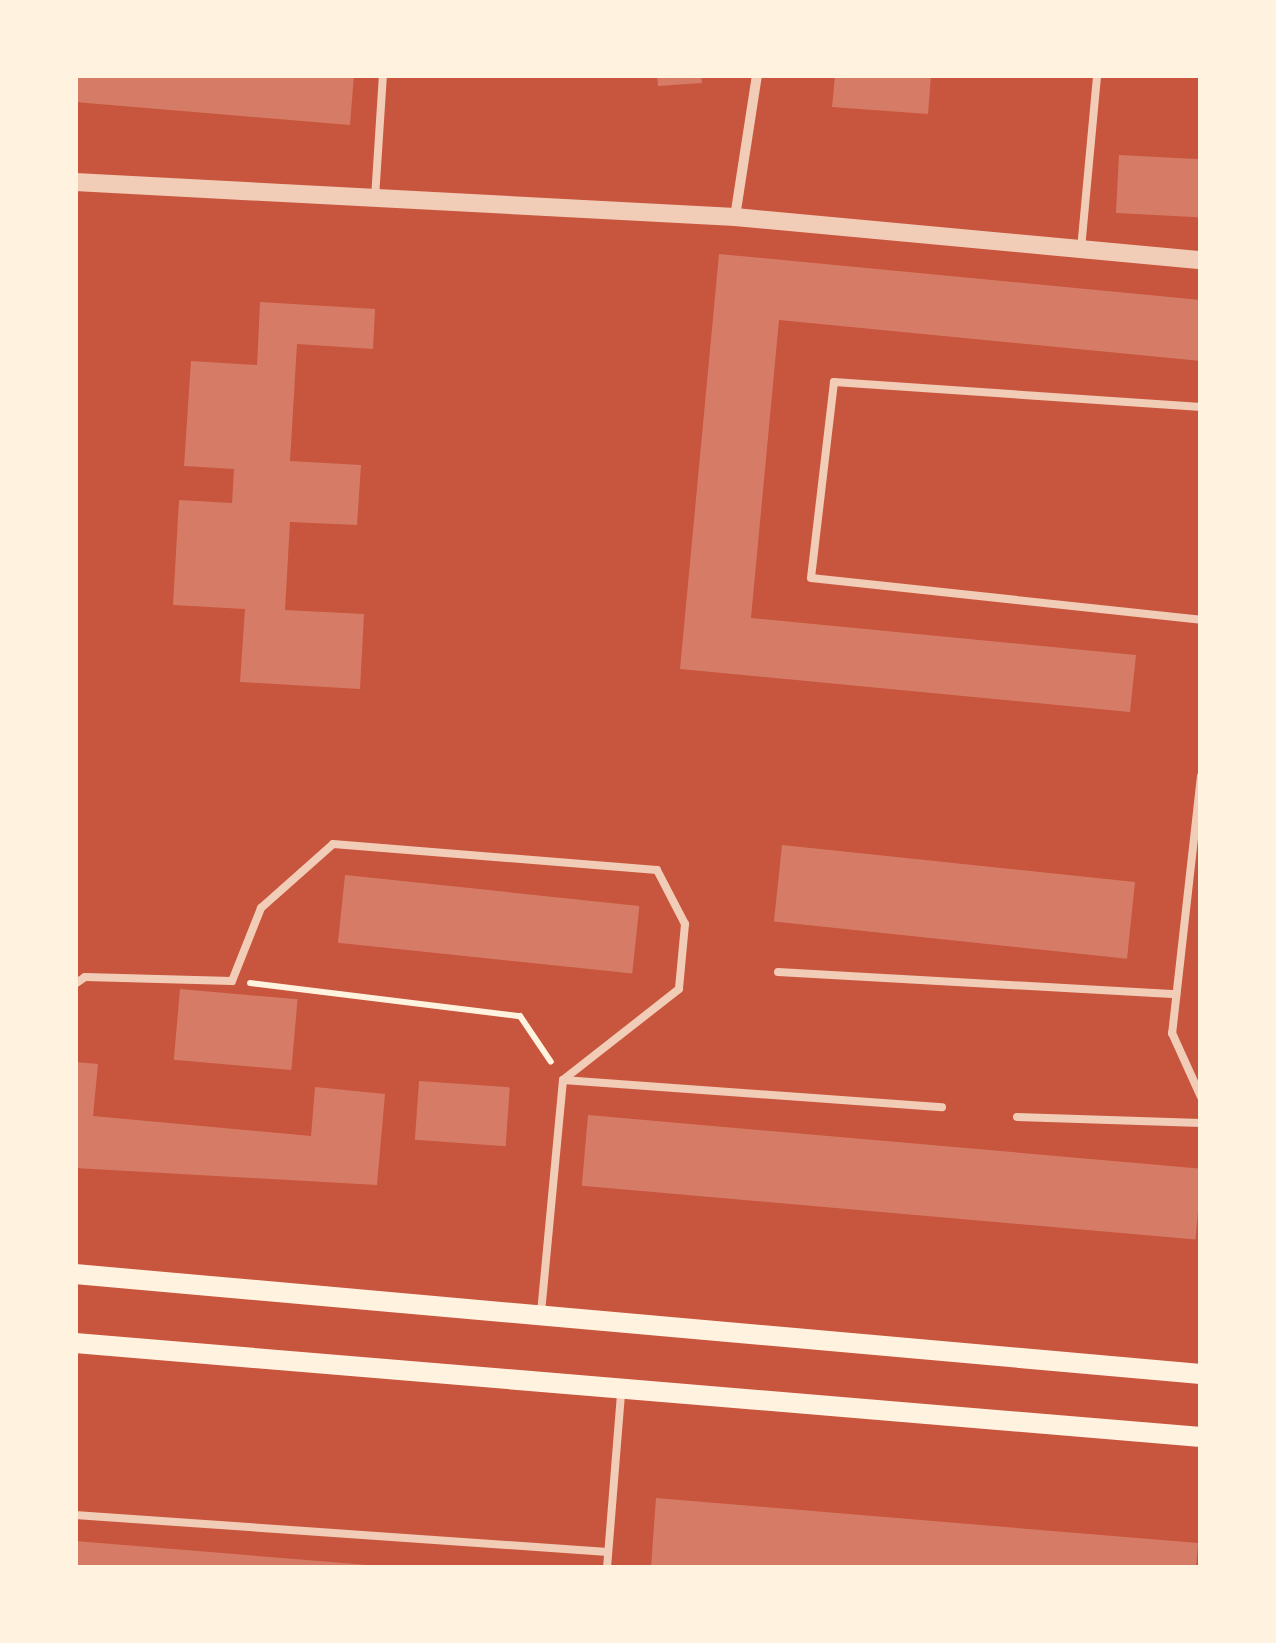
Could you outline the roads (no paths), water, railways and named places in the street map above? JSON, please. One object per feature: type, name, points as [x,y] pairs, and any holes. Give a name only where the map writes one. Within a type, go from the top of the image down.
[{"type":"main road","points":[[75,1274],[540,1321],[1201,1374]]},
{"type":"main road","points":[[75,1343],[622,1394],[1201,1437]]},
{"type":"street","points":[[735,217],[757,75]]},
{"type":"street","points":[[75,182],[735,217],[1201,260]]},
{"type":"lane","points":[[375,198],[383,75]]},
{"type":"lane","points":[[1081,249],[1097,75]]},
{"type":"lane","points":[[1201,408],[834,382],[812,578],[1201,620]]},
{"type":"lane","points":[[1201,776],[1172,1033],[1201,1097]]},
{"type":"lane","points":[[75,984],[86,976],[232,981],[262,908],[334,844],[657,870],[685,924],[679,989],[563,1080],[540,1321]]},
{"type":"lane","points":[[778,972],[1176,994]]},
{"type":"lane","points":[[563,1080],[942,1107]]},
{"type":"lane","points":[[1017,1117],[1201,1123]]},
{"type":"lane","points":[[607,1568],[622,1394]]},
{"type":"lane","points":[[75,1515],[608,1552]]}]
